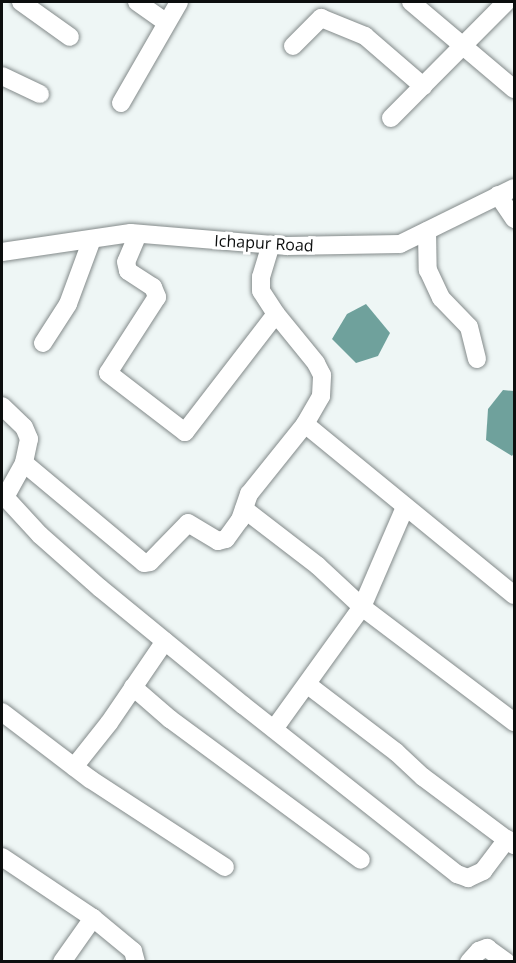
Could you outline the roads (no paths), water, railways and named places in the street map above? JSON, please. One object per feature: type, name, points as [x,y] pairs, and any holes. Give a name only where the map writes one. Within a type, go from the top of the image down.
[{"type":"street","points":[[21,2],[69,37]]},
{"type":"street","points":[[137,2],[166,22]]},
{"type":"street","points":[[121,103],[179,2]]},
{"type":"street","points":[[411,2],[514,89]]},
{"type":"street","points":[[391,118],[506,2]]},
{"type":"street","points":[[293,46],[321,18],[365,36],[423,86]]},
{"type":"street","points":[[2,76],[40,94]]},
{"type":"street","points":[[506,192],[514,219]]},
{"type":"street","name":"Ichapur Road","points":[[2,252],[138,234],[271,245],[400,244],[506,192]]},
{"type":"street","points":[[427,231],[428,270],[441,298],[469,327],[477,359]]},
{"type":"street","points":[[138,234],[126,262],[128,271],[153,287],[157,297],[154,307],[108,373],[185,432],[276,314]]},
{"type":"street","points":[[44,343],[68,304],[92,239]]},
{"type":"street","points":[[24,464],[146,564],[188,523],[218,541],[223,541],[240,520],[249,494],[304,424],[321,396],[322,375],[261,291],[260,283],[271,245]]},
{"type":"street","points":[[2,406],[29,439],[24,464],[3,497],[40,535],[274,729],[457,874],[468,878],[483,871],[511,842],[423,777],[396,752],[308,685]]},
{"type":"street","points":[[304,424],[514,595]]},
{"type":"street","points":[[274,729],[308,685],[362,607],[405,507]]},
{"type":"street","points":[[244,509],[318,566],[362,607],[514,722]]},
{"type":"street","points":[[74,767],[165,640]]},
{"type":"street","points":[[133,687],[170,719],[361,860]]},
{"type":"street","points":[[2,712],[74,767],[225,867]]},
{"type":"street","points":[[2,857],[93,918],[134,951],[136,962]]},
{"type":"street","points":[[62,962],[93,918]]},
{"type":"street","points":[[469,962],[478,951],[487,948],[506,962]]},
{"type":"water","points":[[366,304],[390,333],[378,356],[356,363],[332,339],[347,314]]},
{"type":"water","points":[[503,390],[514,391],[514,453],[512,456],[486,440],[488,409]]}]
